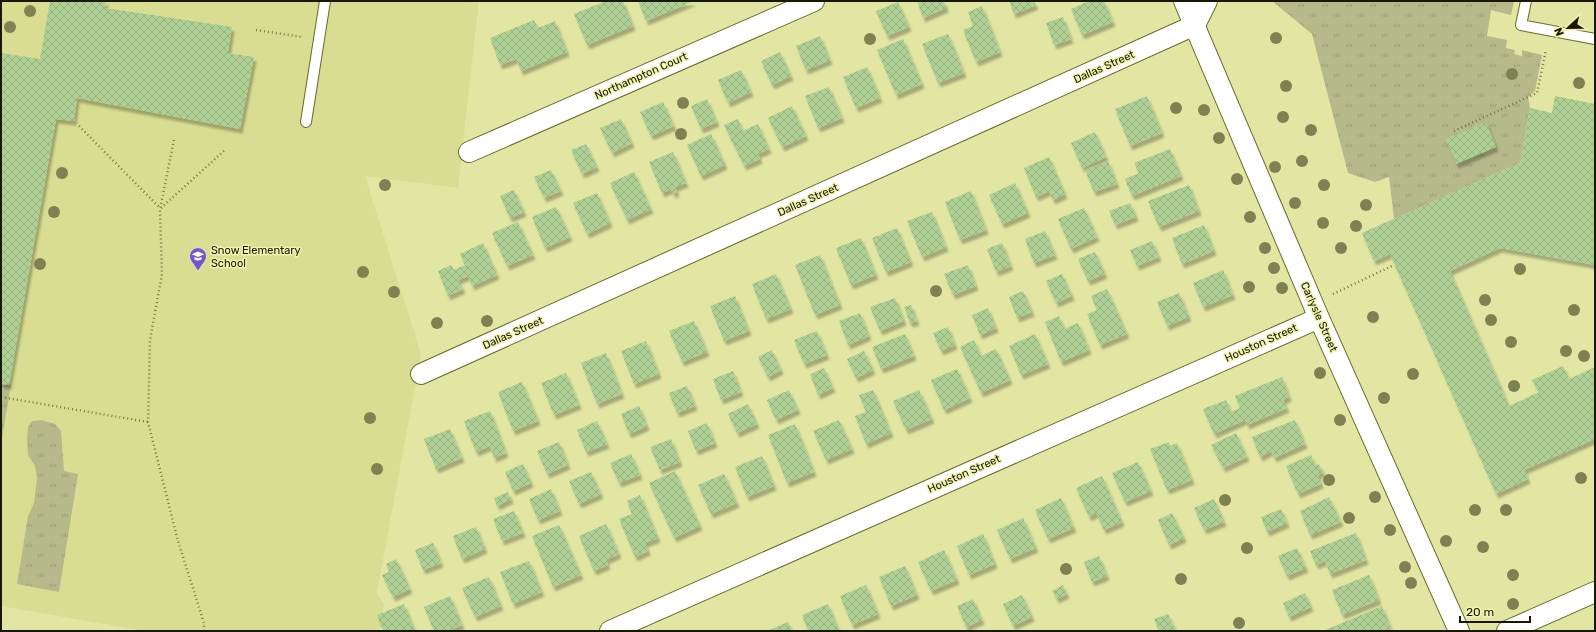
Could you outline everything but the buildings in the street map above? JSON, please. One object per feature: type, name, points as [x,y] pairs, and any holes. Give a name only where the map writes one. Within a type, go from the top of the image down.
[{"type":"street","name":"Northampton Court","points":[[469,152],[814,1]]},
{"type":"street","name":"Carlysle Street","points":[[1184,1],[1319,318],[1459,631]]},
{"type":"street","points":[[1195,25],[1207,1]]},
{"type":"street","name":"Dallas Street","points":[[421,374],[1195,25]]},
{"type":"street","name":"Houston Street","points":[[610,631],[1319,318]]},
{"type":"street","points":[[1507,631],[1595,592]]},
{"type":"lane","points":[[306,122],[325,1]]},
{"type":"lane","points":[[1526,1],[1521,25],[1595,39]]},
{"type":"path","points":[[256,30],[302,38],[304,30]]},
{"type":"path","points":[[1454,131],[1537,93],[1546,50]]},
{"type":"path","points":[[79,126],[160,209]]},
{"type":"path","points":[[174,140],[160,209],[162,274],[150,340],[148,422],[178,541],[204,623],[204,631]]},
{"type":"path","points":[[160,209],[226,149]]},
{"type":"path","points":[[1327,296],[1394,265]]},
{"type":"path","points":[[1,397],[148,422]]},
{"type":"shaded area","name":"Snow Elementary School","points":[[1,1],[479,1],[458,188],[365,176],[421,354],[377,593],[384,604],[380,631],[144,631],[1,606]]},
{"type":"green space","points":[[1272,1],[1514,1],[1511,15],[1491,10],[1487,36],[1507,40],[1506,48],[1515,50],[1514,54],[1522,56],[1522,50],[1542,55],[1535,91],[1528,97],[1530,108],[1520,163],[1394,219],[1389,177],[1375,182],[1348,173],[1312,34]]},
{"type":"green space","points":[[1,382],[11,384],[1,444]]},
{"type":"green space","points":[[42,420],[55,424],[61,431],[64,471],[78,474],[59,592],[17,584],[28,516],[34,503],[37,478],[35,466],[28,455],[28,427],[32,421]]},
{"type":"place","name":"Snow Elementary School","points":[[198,271]]}]
